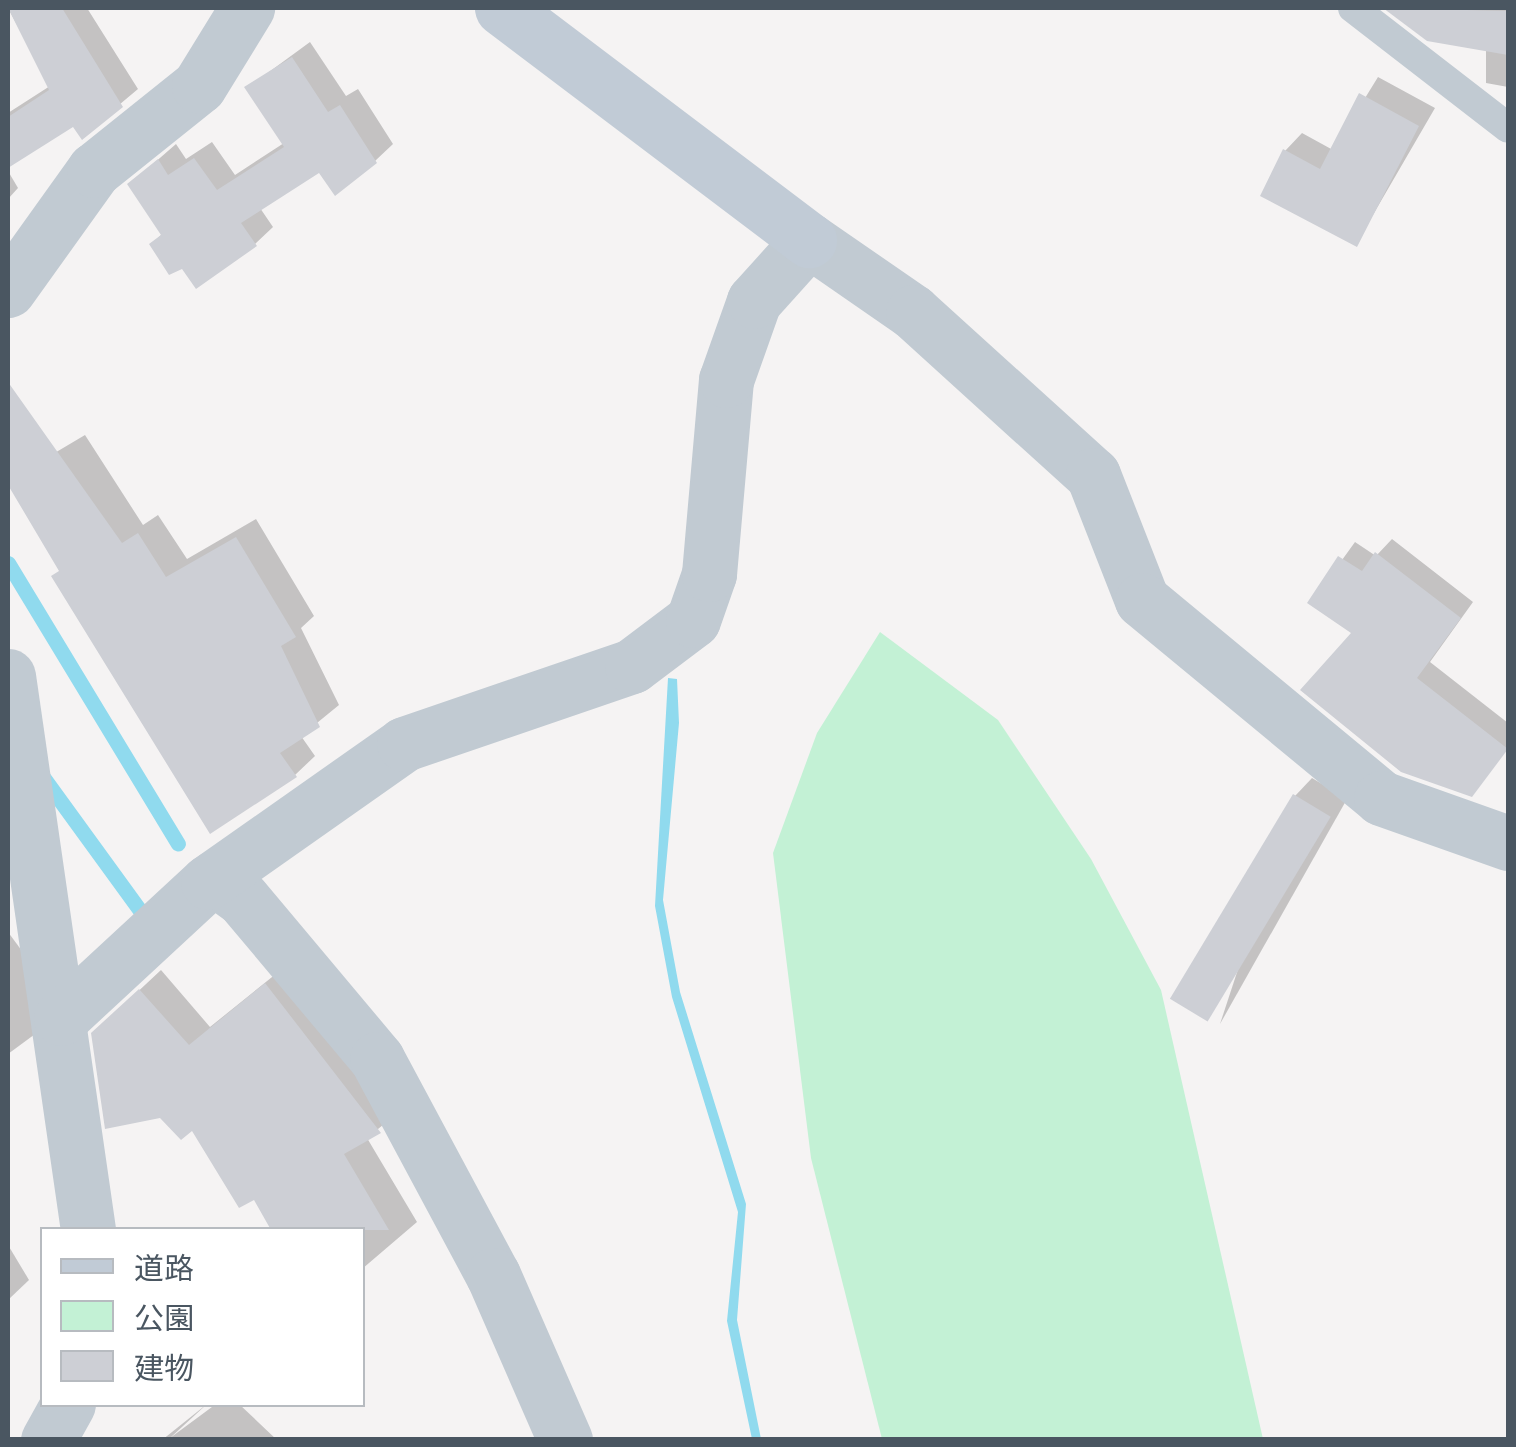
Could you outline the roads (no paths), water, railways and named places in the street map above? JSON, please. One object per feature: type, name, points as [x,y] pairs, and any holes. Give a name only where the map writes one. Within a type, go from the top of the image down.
[{"type":"street","points":[[8,290],[94,170],[198,86],[247,8]]},
{"type":"street","points":[[502,8],[809,240],[913,312],[1093,475],[1142,600],[1381,798],[1508,843]]},
{"type":"street","points":[[61,1018],[214,878],[404,744],[632,666],[693,620],[709,574],[726,380],[754,300],[809,240]]},
{"type":"street","points":[[8,676],[61,1018],[88,1227]]},
{"type":"street","points":[[214,878],[242,898],[378,1059],[485,1259],[564,1440]]},
{"type":"street","points":[[48,1440],[66,1407]]},
{"type":"lane","points":[[1353,8],[1508,128]]},
{"type":"water","points":[[668,678],[677,679],[679,723],[663,900],[680,992],[746,1204],[737,1320],[761,1439],[752,1439],[727,1321],[738,1212],[672,997],[655,906]]},
{"type":"waterway","points":[[8,563],[178,844]]},
{"type":"waterway","points":[[43,777],[144,916]]}]
